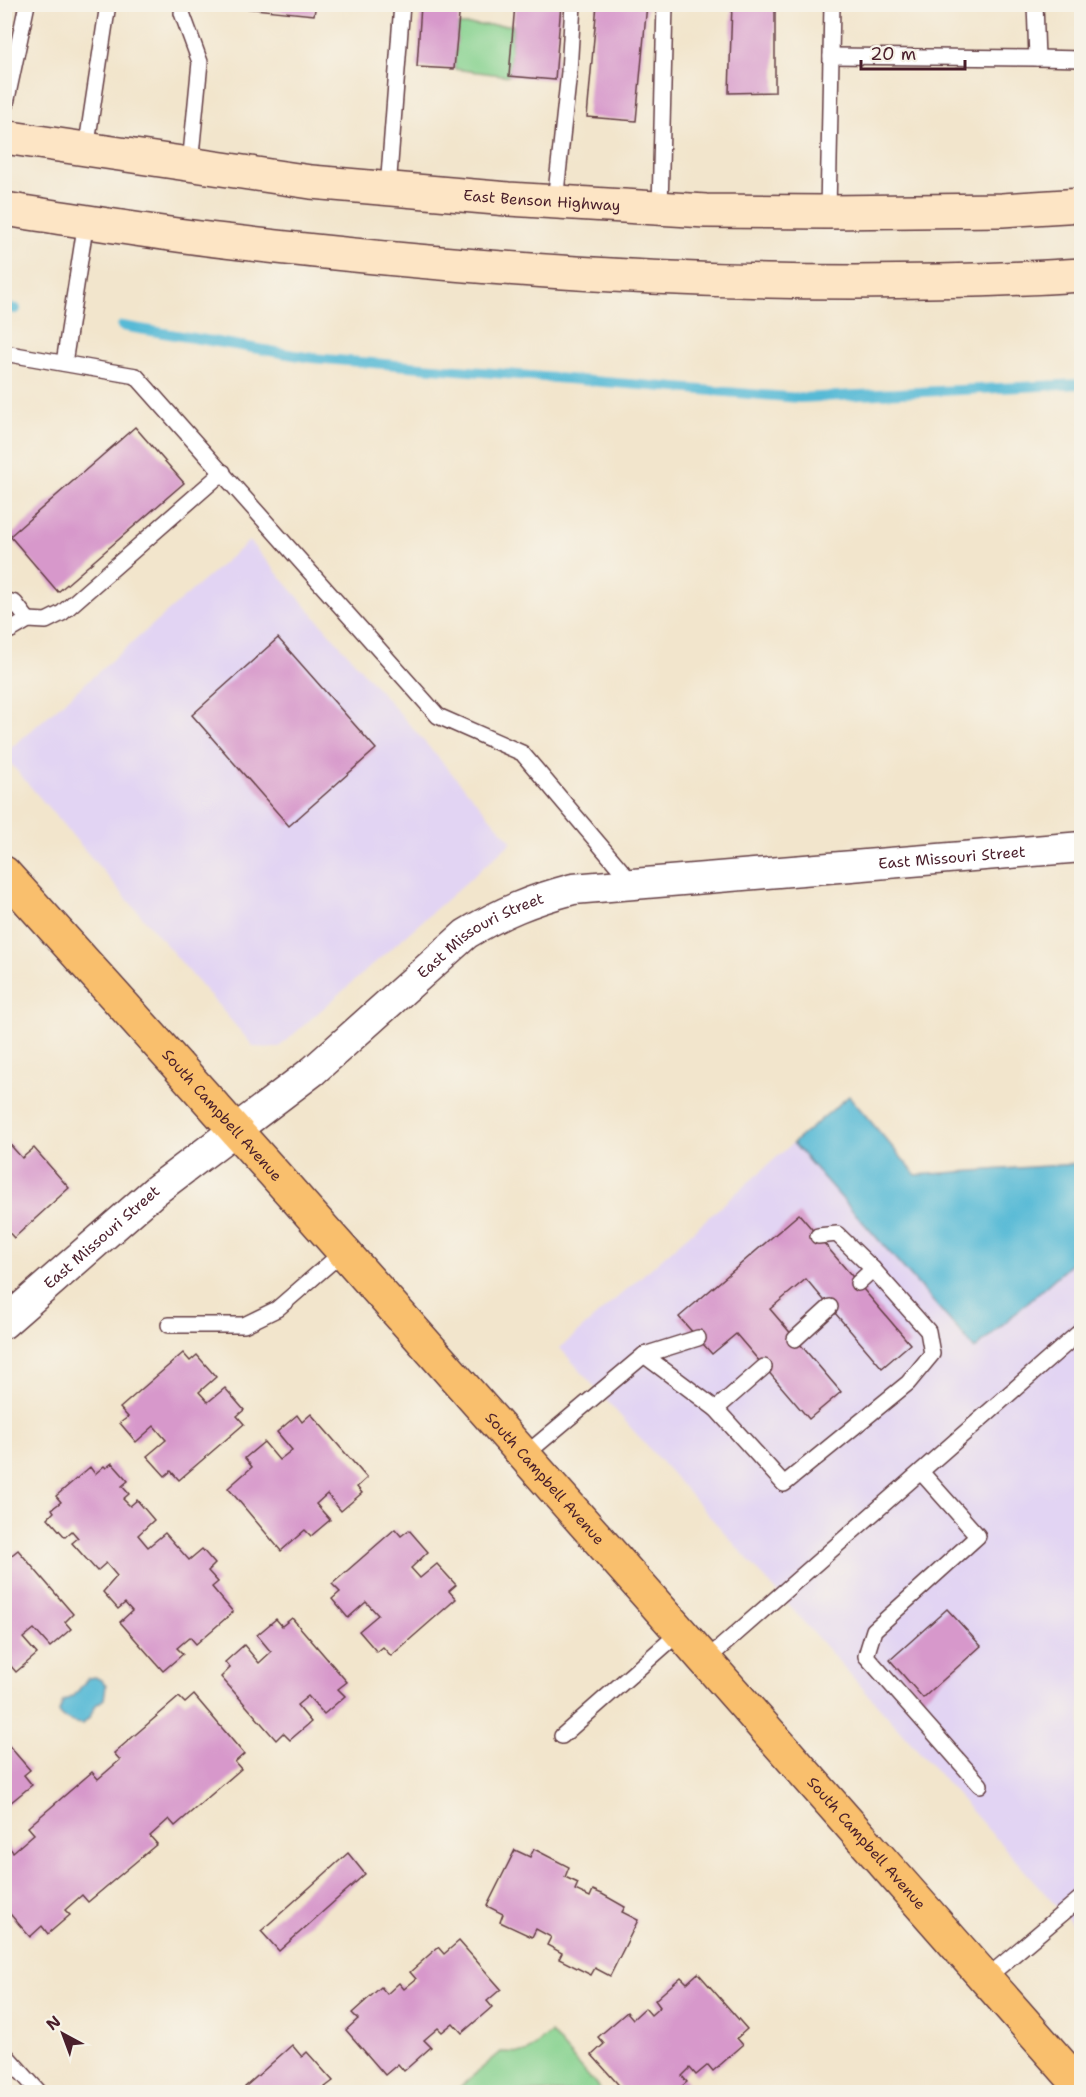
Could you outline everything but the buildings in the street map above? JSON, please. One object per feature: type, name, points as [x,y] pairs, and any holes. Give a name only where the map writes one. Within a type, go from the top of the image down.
[{"type":"main road","name":"East Benson Highway","points":[[4,137],[311,182],[555,202],[706,211],[828,212],[1002,210],[1082,205]]},
{"type":"main road","points":[[4,209],[223,241],[479,266],[674,278],[866,282],[1006,280],[1082,275]]},
{"type":"main road","name":"South Campbell Avenue","points":[[4,873],[237,1130],[1082,2088]]},
{"type":"street","name":"East Missouri Street","points":[[4,1323],[156,1190],[313,1071],[466,934],[494,916],[542,897],[573,890],[632,883],[1082,847]]},
{"type":"lane","points":[[4,113],[27,4]]},
{"type":"lane","points":[[86,150],[108,4]]},
{"type":"lane","points":[[184,4],[182,13],[200,62],[190,165]]},
{"type":"lane","points":[[388,189],[402,4]]},
{"type":"lane","points":[[555,202],[569,72],[573,4]]},
{"type":"lane","points":[[660,208],[665,4]]},
{"type":"lane","points":[[828,212],[832,4]]},
{"type":"lane","points":[[1035,4],[1037,58]]},
{"type":"lane","points":[[831,56],[1082,59]]},
{"type":"lane","points":[[64,363],[86,221]]},
{"type":"lane","points":[[4,353],[136,376],[438,716],[522,753],[632,883]]},
{"type":"lane","points":[[4,629],[11,630],[28,620],[46,621],[62,613],[223,472]]},
{"type":"lane","points":[[4,600],[15,603],[28,620]]},
{"type":"lane","points":[[644,1355],[716,1409],[784,1484],[908,1383],[932,1354],[928,1331],[873,1269],[837,1234],[818,1236]]},
{"type":"lane","points":[[169,1325],[244,1325],[277,1309],[344,1251]]},
{"type":"lane","points":[[858,1283],[873,1269]]},
{"type":"lane","points":[[795,1339],[830,1307]]},
{"type":"lane","points":[[706,1660],[1082,1330]]},
{"type":"lane","points":[[525,1455],[644,1355],[698,1338]]},
{"type":"lane","points":[[716,1409],[764,1367]]},
{"type":"lane","points":[[921,1472],[978,1536],[874,1630],[866,1656],[980,1785]]},
{"type":"lane","points":[[562,1736],[681,1631]]},
{"type":"lane","points":[[986,1979],[1082,1897]]},
{"type":"lane","points":[[4,2053],[39,2092]]},
{"type":"shaded area","points":[[249,541],[512,842],[278,1048],[254,1047],[4,754]]},
{"type":"shaded area","points":[[793,1143],[974,1349],[1081,1255],[1081,1934],[560,1348]]},
{"type":"green space","points":[[458,25],[513,25],[509,76],[454,69]]},
{"type":"green space","points":[[551,2033],[602,2092],[454,2092],[501,2052],[526,2053]]},
{"type":"water","points":[[849,1096],[916,1175],[1076,1164],[1081,1158],[1081,1255],[975,1349],[793,1143]]},
{"type":"water","points":[[95,1677],[106,1686],[104,1699],[96,1705],[88,1719],[83,1724],[63,1717],[59,1712],[63,1701],[74,1696],[88,1678]]},
{"type":"waterway","points":[[4,307],[16,309]]},
{"type":"waterway","points":[[122,326],[312,358],[799,398],[1082,384]]}]
